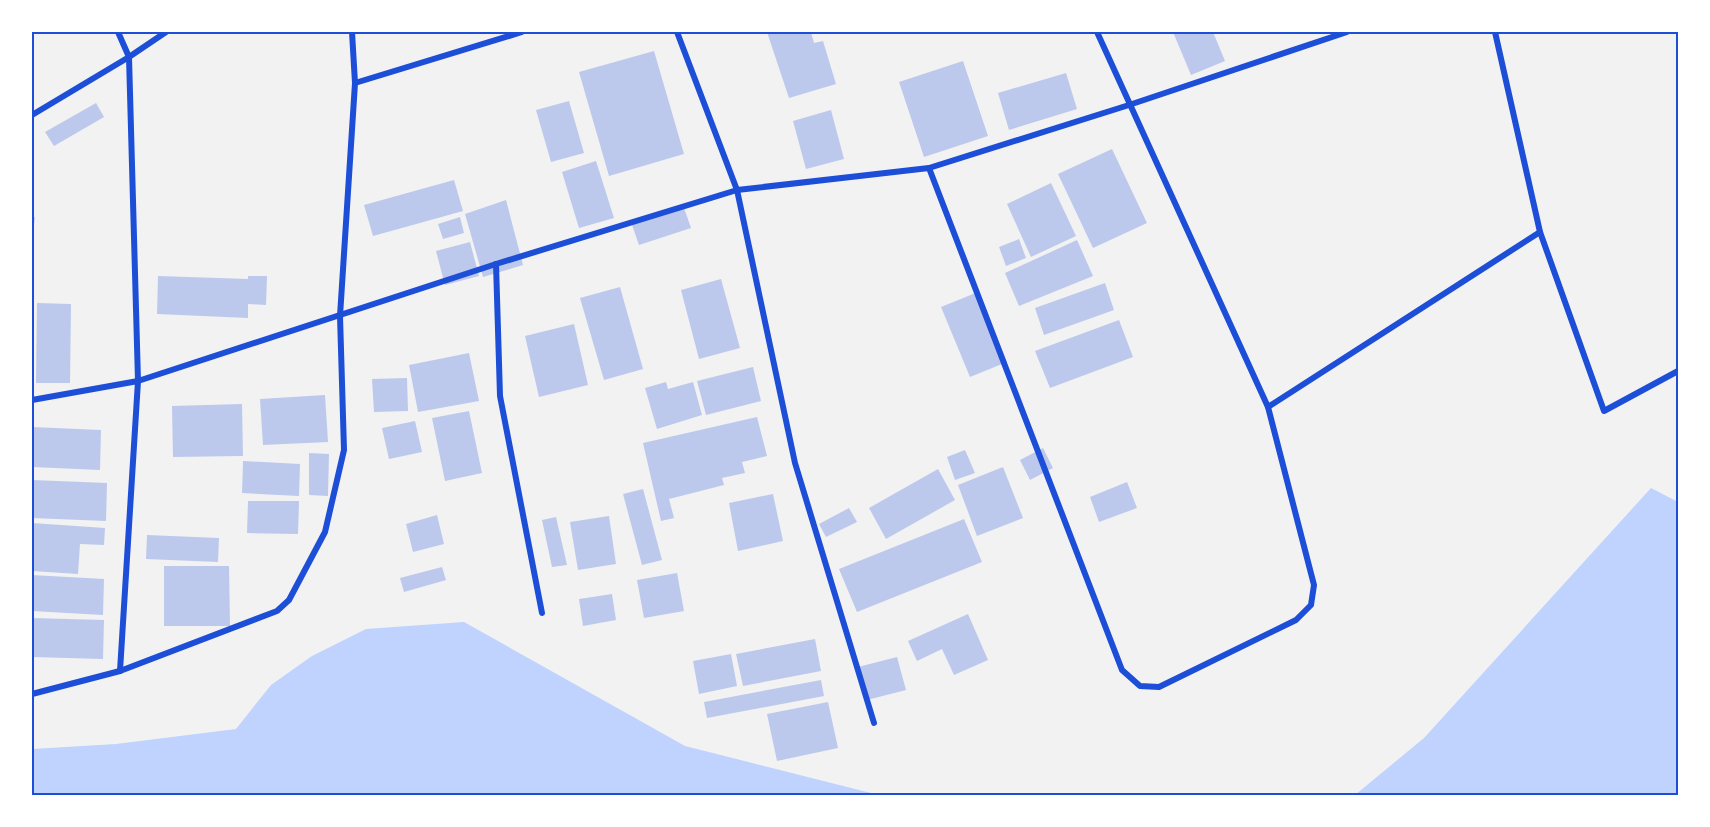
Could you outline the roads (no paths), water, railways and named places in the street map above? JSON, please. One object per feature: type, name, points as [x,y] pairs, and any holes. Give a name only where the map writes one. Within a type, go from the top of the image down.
[{"type":"street","points":[[118,32],[129,57],[138,381],[120,671]]},
{"type":"street","points":[[32,115],[166,32]]},
{"type":"street","points":[[32,694],[120,671],[277,611],[289,600],[325,532],[344,450],[340,316],[355,83],[352,32]]},
{"type":"street","points":[[355,83],[522,32]]},
{"type":"street","points":[[677,32],[737,190],[795,463],[874,723]]},
{"type":"street","points":[[929,168],[1122,670],[1140,686],[1159,687],[1296,620],[1311,605],[1314,585],[1268,407],[1096,32]]},
{"type":"street","points":[[32,400],[138,381],[496,264],[737,190],[929,168],[1129,105],[1347,32]]},
{"type":"street","points":[[1495,32],[1540,232],[1604,411],[1678,371]]},
{"type":"street","points":[[1268,407],[1540,232]]},
{"type":"street","points":[[496,264],[500,396],[542,614]]},
{"type":"water","points":[[1651,488],[1678,502],[1678,795],[1355,795],[1424,738]]},
{"type":"water","points":[[464,622],[685,746],[879,795],[32,795],[32,749],[116,744],[236,729],[271,685],[312,656],[366,629]]}]
